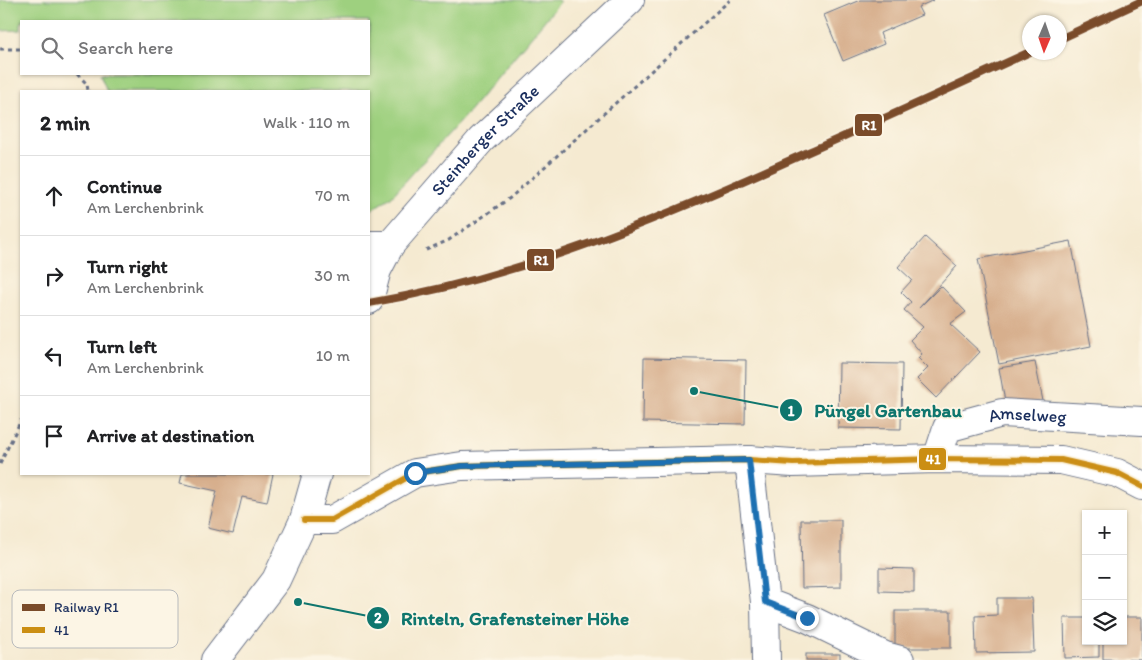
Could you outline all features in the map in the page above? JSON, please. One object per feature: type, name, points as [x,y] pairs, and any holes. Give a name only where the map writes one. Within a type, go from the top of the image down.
[{"type":"street","name":"Steinberger Straße","points":[[370,296],[377,270],[379,245],[481,140],[630,0]]},
{"type":"street","name":"Amselweg","points":[[938,460],[947,428],[1002,413],[1142,421]]},
{"type":"street","points":[[749,460],[765,602],[766,660]]},
{"type":"street","points":[[304,520],[332,520],[415,473],[462,466],[749,460],[793,463],[1061,460],[1117,473],[1142,486]]},
{"type":"street","points":[[215,660],[276,580],[304,520],[317,475]]},
{"type":"street","points":[[765,602],[807,618],[886,656],[900,660]]},
{"type":"path","points":[[422,251],[450,240],[510,198],[730,0]]},
{"type":"path","points":[[0,50],[20,49]]},
{"type":"path","points":[[78,75],[87,84],[88,90]]},
{"type":"path","points":[[0,464],[20,422]]},
{"type":"green space","points":[[0,0],[558,0],[560,2],[465,116],[391,197],[370,210],[370,90],[107,90],[100,75],[370,75],[370,20],[20,20],[20,30],[0,31]]},
{"type":"building","points":[[860,0],[934,0],[918,7],[922,15],[880,33],[884,44],[843,61],[824,15]]},
{"type":"building","points":[[925,237],[957,266],[919,308],[941,286],[966,312],[950,324],[980,352],[936,398],[917,379],[928,368],[918,358],[922,354],[910,340],[923,327],[904,310],[911,302],[901,292],[912,280],[898,267]]},
{"type":"building","points":[[1071,241],[1091,346],[999,364],[978,259]]},
{"type":"building","points":[[644,358],[746,360],[745,424],[643,422]]},
{"type":"building","points":[[1035,362],[1043,401],[1006,407],[999,368]]},
{"type":"building","points":[[839,363],[902,364],[901,429],[838,428]]},
{"type":"building","points":[[182,475],[273,475],[267,502],[242,497],[233,534],[208,528],[217,491],[180,483]]},
{"type":"building","points":[[801,520],[841,520],[841,587],[802,588]]},
{"type":"building","points":[[879,568],[914,569],[914,592],[879,591]]},
{"type":"building","points":[[997,598],[1032,598],[1034,652],[976,653],[975,616],[997,615]]},
{"type":"building","points":[[895,611],[951,611],[951,648],[895,648]]},
{"type":"building","points":[[1127,617],[1142,617],[1142,660],[1103,659],[1103,645],[1127,645]]},
{"type":"building","points":[[1064,618],[1082,618],[1082,645],[1099,645],[1099,657],[1065,658]]},
{"type":"building","points":[[806,654],[840,654],[840,660],[806,660]]},
{"type":"rail line","name":"R1","points":[[1067,36],[1142,1]]},
{"type":"rail line","name":"R1","points":[[370,303],[426,292],[482,278],[538,261],[646,222],[753,177],[1022,56]]},
{"type":"transit line","name":"41","points":[[304,520],[332,520],[415,473],[462,466],[749,460],[793,463],[937,459],[1061,460],[1117,473],[1142,486]]},
{"type":"place","name":"Püngel Gartenbau","points":[[694,391]]},
{"type":"place","name":"Rinteln, Grafensteiner Höhe","points":[[298,602]]},
{"type":"route","points":[[415,473],[462,466],[749,460],[765,602],[807,618]]}]
